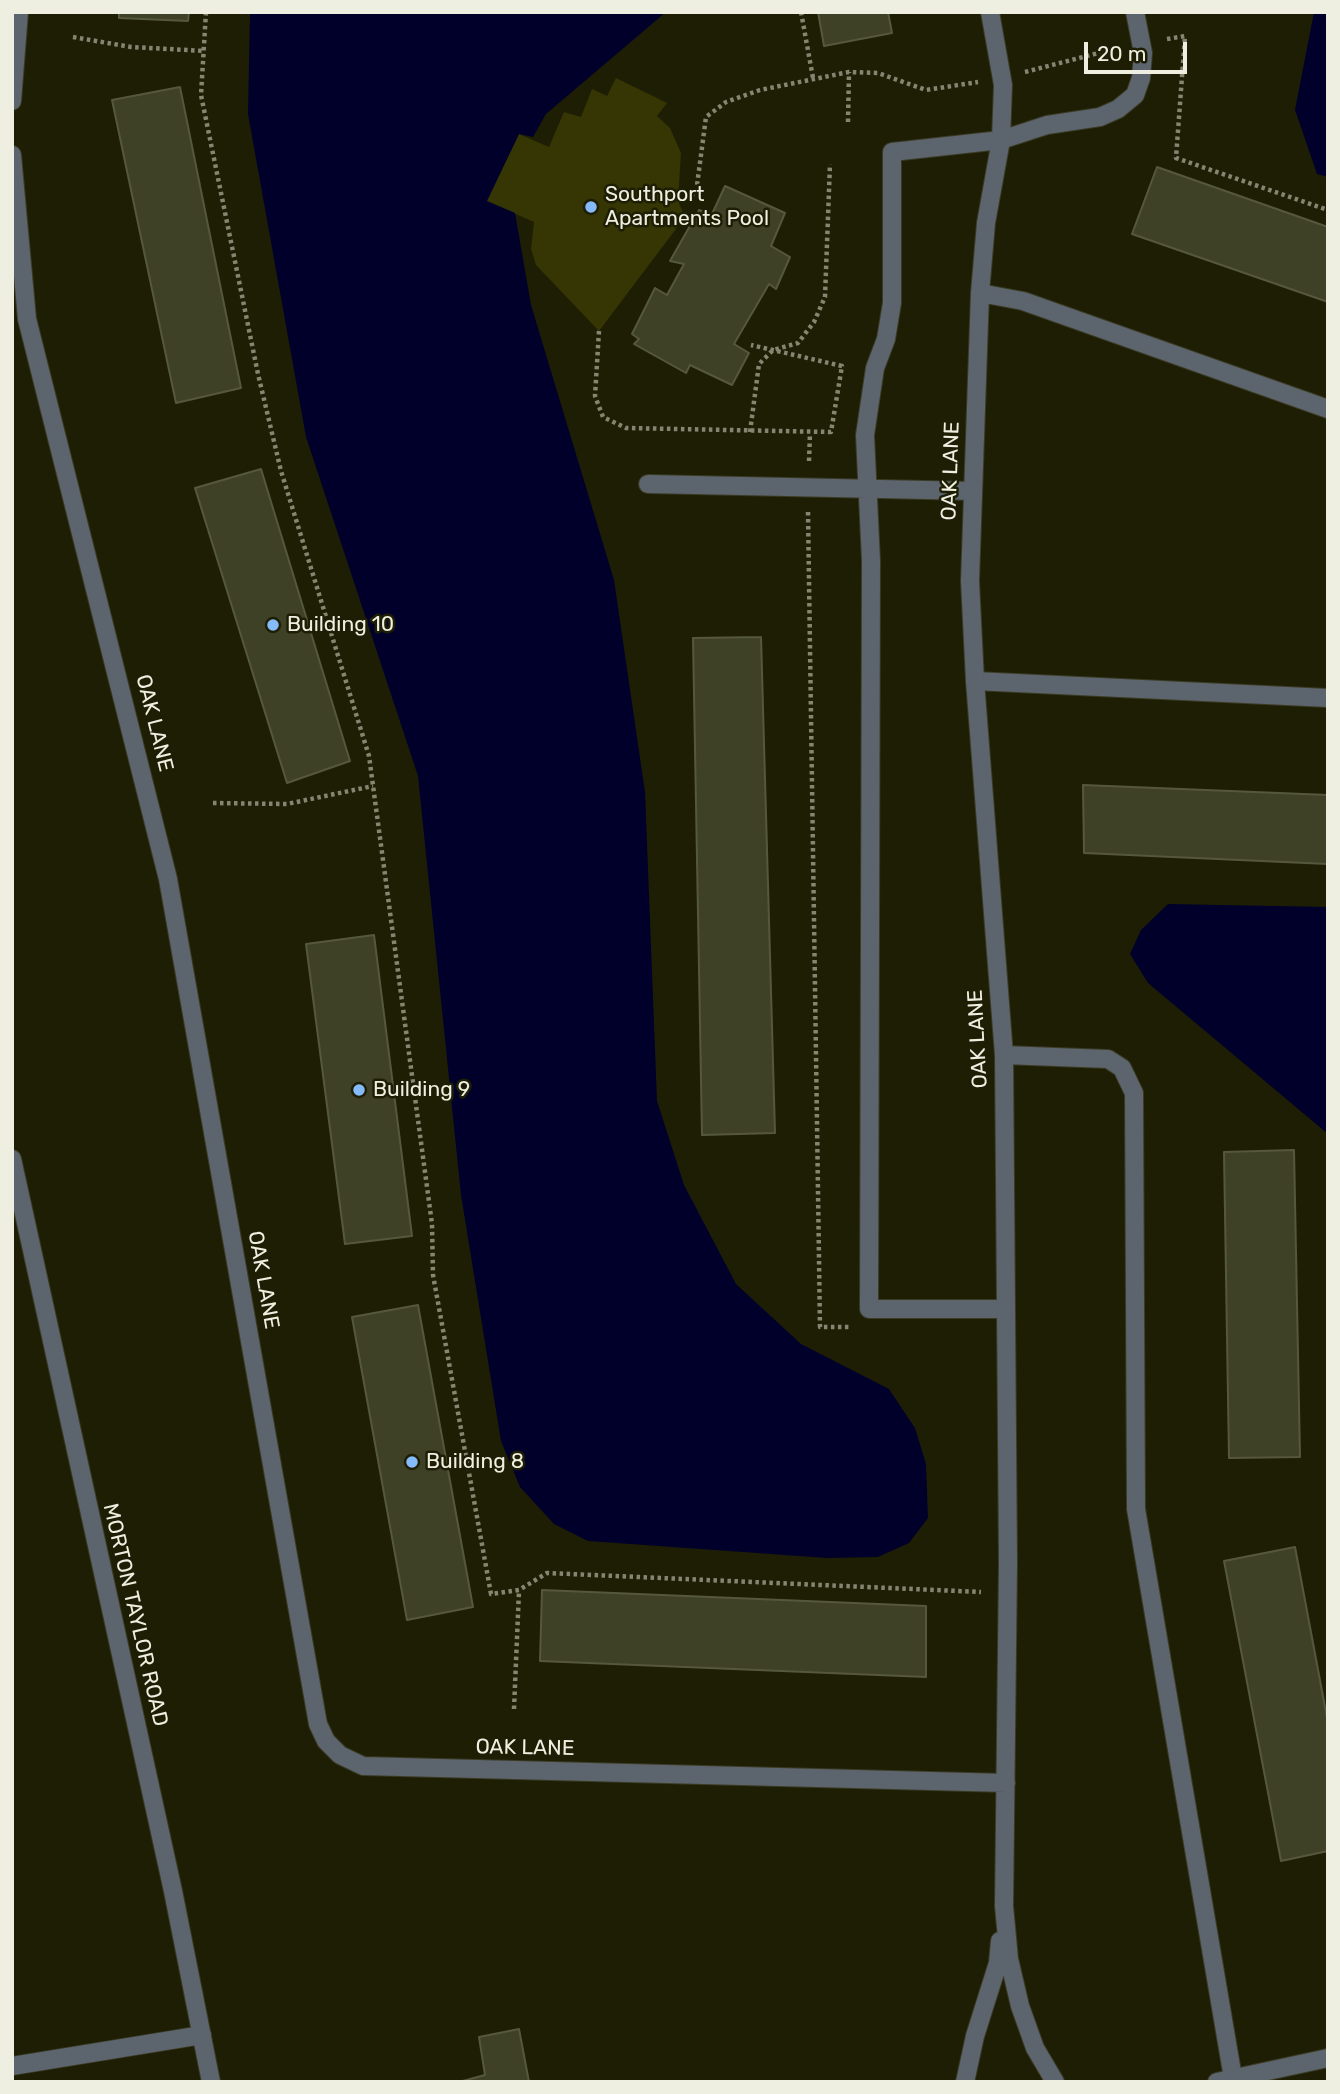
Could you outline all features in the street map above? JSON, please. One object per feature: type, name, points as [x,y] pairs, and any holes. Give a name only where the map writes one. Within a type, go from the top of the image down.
[{"type":"street","points":[[12,101],[19,12]]},
{"type":"street","name":"OAK LANE","points":[[965,2082],[975,2036],[998,1963],[1004,1906],[1006,1783],[1008,1563],[1004,1055],[975,681],[970,582],[980,293],[986,223],[1001,140],[1003,85],[990,12]]},
{"type":"street","points":[[1005,1309],[869,1309],[871,561],[865,435],[875,368],[886,339],[892,303],[892,152],[1001,140],[1047,125],[1100,117],[1118,109],[1135,95],[1141,78],[1143,53],[1135,12]]},
{"type":"street","name":"OAK LANE","points":[[12,155],[27,319],[168,879],[318,1724],[326,1741],[340,1755],[363,1766],[1006,1783]]},
{"type":"street","points":[[980,293],[1023,301],[1328,409]]},
{"type":"street","points":[[648,484],[973,491]]},
{"type":"street","points":[[975,681],[1328,698]]},
{"type":"street","points":[[1004,1055],[1108,1059],[1122,1068],[1134,1093],[1136,1509],[1225,2080],[1328,2058]]},
{"type":"street","name":"MORTON TAYLOR ROAD","points":[[12,1159],[211,2082]]},
{"type":"street","name":"OAK LANE","points":[[1004,1906],[1009,1959],[1020,2006],[1035,2048],[1055,2082]]},
{"type":"street","points":[[12,2066],[202,2035]]},
{"type":"path","points":[[206,12],[201,95],[258,374],[281,471],[369,756],[432,1224],[433,1275],[491,1594],[519,1590],[547,1573],[989,1592]]},
{"type":"path","points":[[802,12],[813,78]]},
{"type":"path","points":[[1185,36],[1176,158],[1328,209]]},
{"type":"path","points":[[74,37],[131,47],[205,51]]},
{"type":"path","points":[[1021,73],[1114,48]]},
{"type":"path","points":[[848,122],[849,72]]},
{"type":"path","points":[[678,201],[696,193],[706,117],[726,102],[813,78],[849,72],[878,73],[926,90],[982,82]]},
{"type":"path","points":[[750,432],[759,364],[774,350],[798,343],[814,322],[825,297],[830,164]]},
{"type":"path","points":[[599,331],[594,396],[603,417],[626,428],[831,432],[842,366],[751,345]]},
{"type":"path","points":[[809,461],[810,433]]},
{"type":"path","points":[[808,511],[820,1326],[859,1327]]},
{"type":"path","points":[[213,803],[287,804],[373,786]]},
{"type":"path","points":[[514,1709],[519,1590]]},
{"type":"shaded area","name":"Southport Apartments Pool","points":[[616,78],[667,103],[657,116],[670,128],[681,153],[678,201],[685,217],[599,331],[536,265],[531,249],[534,222],[486,201],[519,134],[549,147],[564,112],[581,117],[592,89],[607,96]]},
{"type":"water","points":[[250,12],[666,12],[546,114],[533,137],[519,134],[487,201],[515,213],[531,305],[614,580],[645,792],[657,1101],[684,1185],[736,1284],[801,1344],[889,1389],[915,1428],[926,1464],[928,1518],[909,1543],[878,1557],[827,1558],[588,1541],[554,1524],[520,1487],[501,1441],[461,1195],[418,776],[306,437],[248,114]]},
{"type":"water","points":[[1314,12],[1328,12],[1328,177],[1317,174],[1295,110]]},
{"type":"water","points":[[1168,904],[1328,907],[1328,1134],[1148,983],[1130,954],[1141,930]]},
{"type":"building","points":[[119,12],[189,12],[188,21],[119,18]]},
{"type":"building","points":[[818,12],[888,12],[892,33],[824,46]]},
{"type":"building","points":[[180,87],[241,388],[176,403],[112,100]]},
{"type":"building","points":[[1157,167],[1328,227],[1328,302],[1132,234]]},
{"type":"building","points":[[725,186],[785,213],[771,246],[790,257],[776,289],[769,284],[734,344],[749,353],[732,385],[690,365],[686,373],[634,344],[639,339],[632,334],[655,288],[667,295],[684,264],[670,261],[699,210],[712,214]]},
{"type":"building","name":"Building 10","points":[[261,469],[350,761],[287,783],[195,488]]},
{"type":"building","points":[[761,637],[775,1133],[702,1135],[693,638]]},
{"type":"building","points":[[1083,785],[1328,795],[1328,864],[1084,853]]},
{"type":"building","name":"Building 9","points":[[374,935],[412,1236],[345,1244],[306,944]]},
{"type":"building","points":[[1294,1150],[1300,1457],[1229,1458],[1224,1152]]},
{"type":"building","name":"Building 8","points":[[418,1305],[473,1607],[407,1620],[352,1317]]},
{"type":"building","points":[[1295,1547],[1328,1723],[1328,1851],[1281,1861],[1224,1561]]},
{"type":"building","points":[[542,1590],[926,1606],[926,1677],[540,1661]]},
{"type":"building","points":[[519,2029],[529,2082],[459,2082],[485,2075],[479,2037]]},
{"type":"place","name":"Southport Apartments Pool","points":[[591,207]]},
{"type":"place","name":"Building 10","points":[[273,625]]},
{"type":"place","name":"Building 9","points":[[359,1090]]},
{"type":"place","name":"Building 8","points":[[412,1462]]}]
